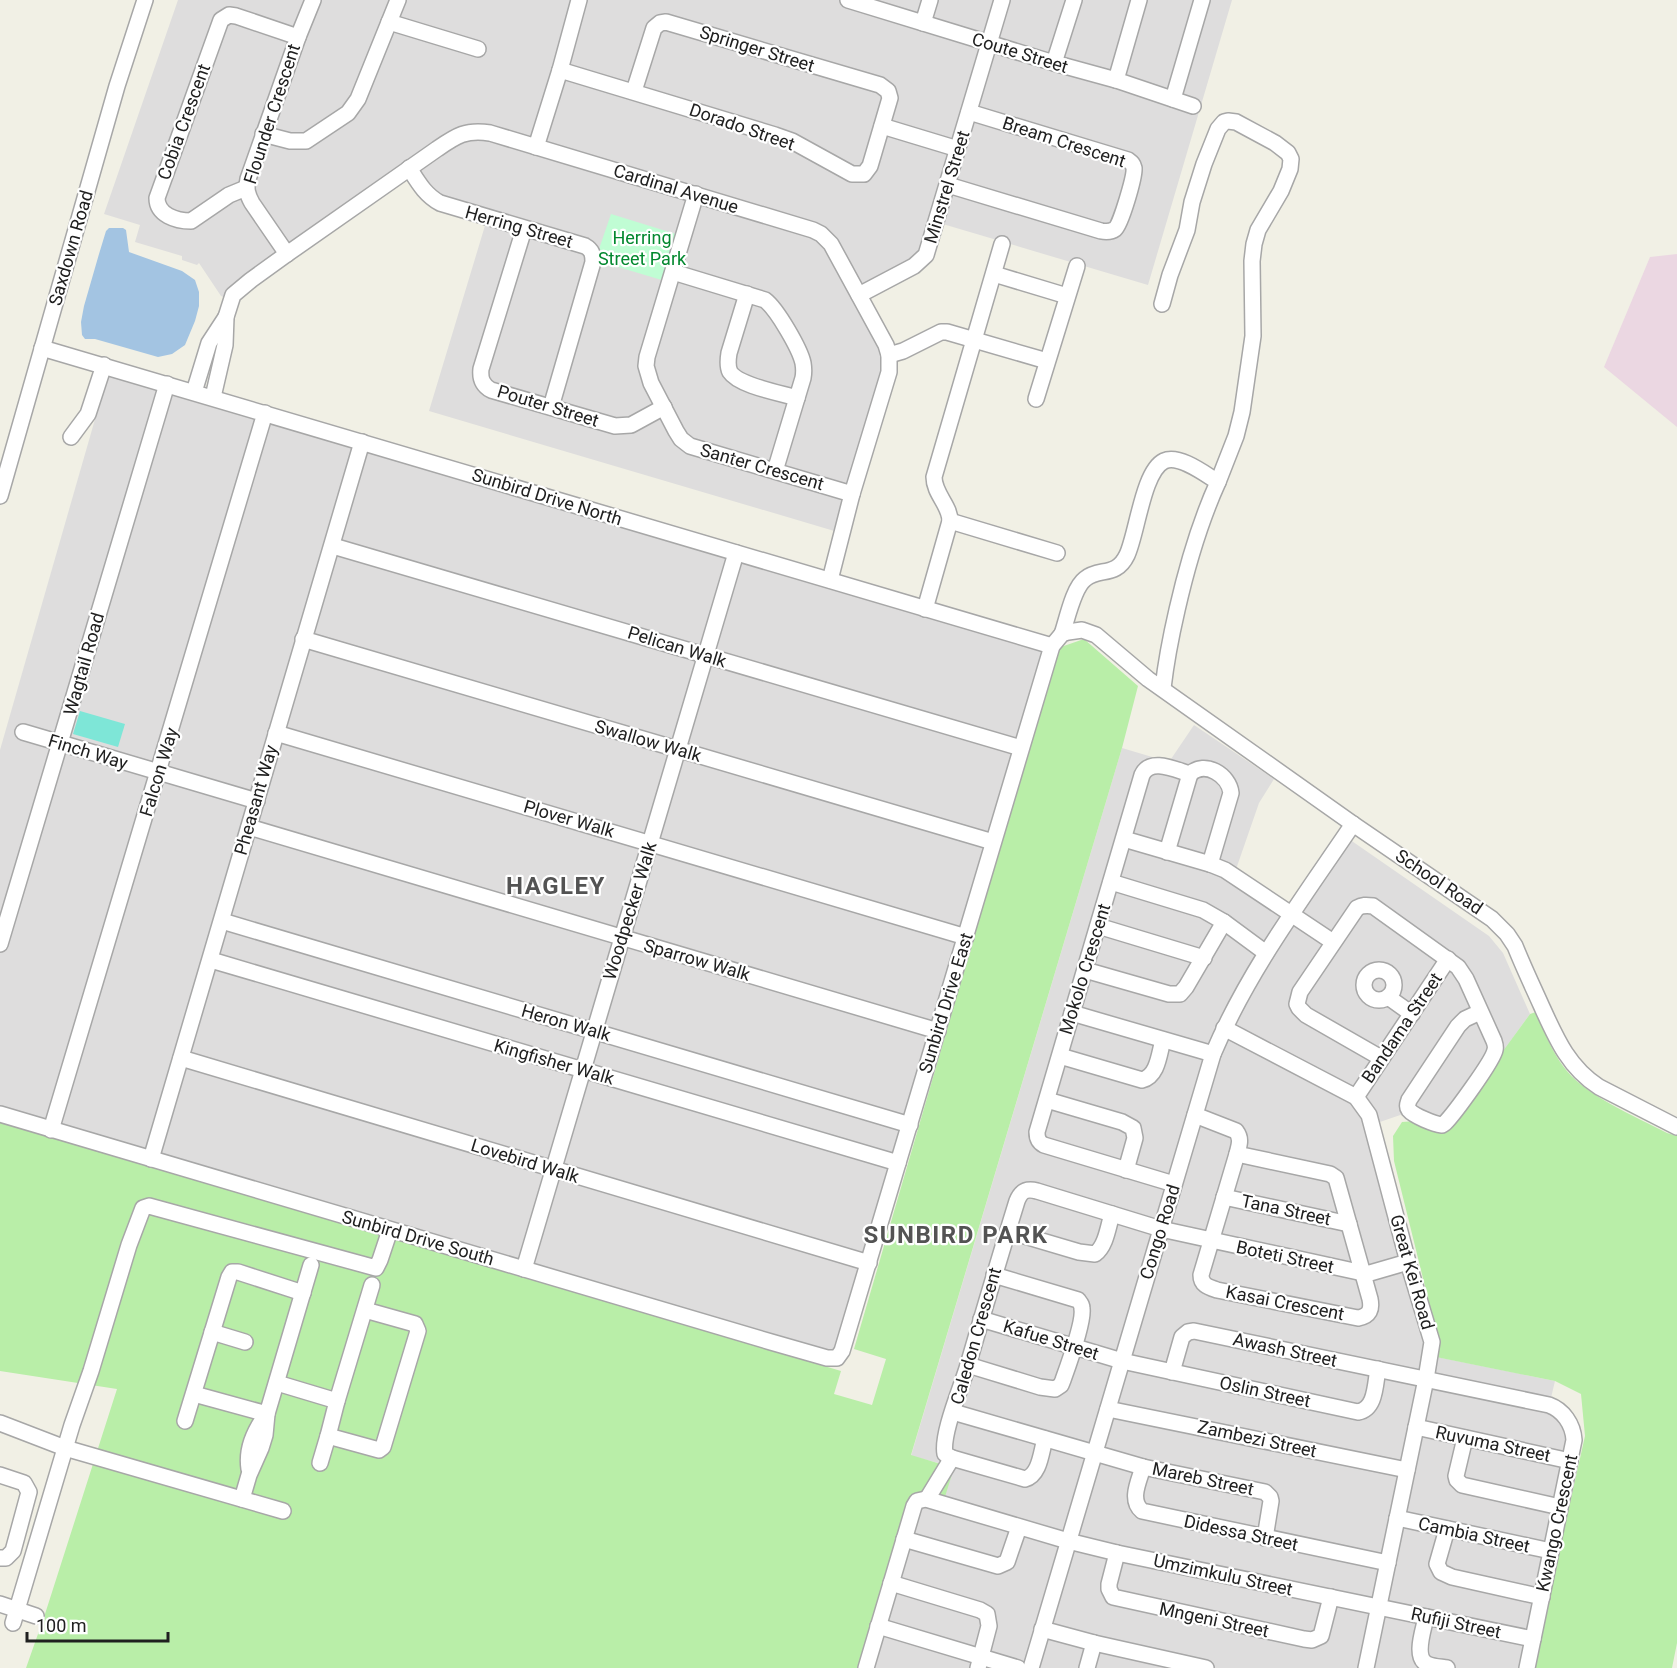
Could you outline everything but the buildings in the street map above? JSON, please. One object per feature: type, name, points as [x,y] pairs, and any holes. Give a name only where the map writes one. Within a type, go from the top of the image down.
[{"type":"street","name":"Saxdown Road","points":[[0,496],[117,86],[145,0]]},
{"type":"street","name":"Flounder Crescent","points":[[286,254],[252,203],[246,188],[263,134],[313,0]]},
{"type":"street","points":[[263,134],[290,141],[306,141],[352,109],[398,0]]},
{"type":"street","points":[[536,147],[579,0]]},
{"type":"street","points":[[923,23],[930,0]]},
{"type":"street","name":"Minstrel Street","points":[[859,295],[921,261],[926,255],[1002,0]]},
{"type":"street","points":[[1054,63],[1074,0]]},
{"type":"street","points":[[1116,80],[1139,0]]},
{"type":"street","points":[[1173,99],[1202,0]]},
{"type":"street","name":"Coute Street","points":[[856,1],[1116,80],[1193,106]]},
{"type":"street","name":"Cobia Crescent","points":[[246,188],[229,195],[188,221],[165,215],[157,204],[157,198],[221,20],[229,15],[236,16],[298,37]]},
{"type":"street","points":[[389,22],[478,49]]},
{"type":"street","name":"Springer Street","points":[[634,91],[654,28],[666,22],[880,85],[888,91],[890,98],[882,126]]},
{"type":"street","name":"Dorado Street","points":[[560,70],[775,135],[792,141],[846,171],[858,175],[864,174],[870,166],[882,126]]},
{"type":"street","name":"Bream Crescent","points":[[948,184],[1101,231],[1107,232],[1116,228],[1122,215],[1134,173],[1133,165],[1128,160],[969,112]]},
{"type":"street","points":[[1162,304],[1187,230],[1192,202],[1204,164],[1220,126],[1228,121],[1236,122],[1285,150],[1291,159],[1290,169],[1281,191],[1258,230],[1254,244],[1252,336],[1242,412],[1232,446],[1191,550],[1167,654],[1163,688]]},
{"type":"street","points":[[882,126],[958,149]]},
{"type":"street","name":"Cardinal Avenue","points":[[213,397],[225,345],[226,317],[233,295],[286,254],[451,139],[478,131],[696,194],[821,234],[831,243],[886,345],[889,355]]},
{"type":"street","name":"Herring Street","points":[[409,168],[421,187],[440,203],[590,249],[593,262],[551,407]]},
{"type":"street","name":"Santer Crescent","points":[[696,194],[647,357],[648,374],[664,407],[681,439],[690,446],[852,494]]},
{"type":"street","name":"Pouter Street","points":[[524,229],[480,375],[484,384],[491,390],[607,424],[624,426],[636,423],[664,407]]},
{"type":"street","points":[[924,609],[950,521],[950,515],[934,484],[934,477],[1002,244]]},
{"type":"street","points":[[1036,399],[1077,266]]},
{"type":"street","points":[[673,272],[765,300],[774,307],[800,354],[804,372],[775,471]]},
{"type":"street","points":[[994,274],[1067,297]]},
{"type":"street","points":[[747,294],[729,353],[730,371],[746,383],[797,398]]},
{"type":"street","name":"Cardinal Avenue","points":[[194,392],[209,343],[226,317]]},
{"type":"street","points":[[830,580],[852,494],[889,372],[889,355],[903,351],[941,332],[947,332],[1047,361]]},
{"type":"street","name":"Sunbird Drive North","points":[[42,348],[101,372],[167,384],[213,397],[1052,646]]},
{"type":"street","points":[[71,437],[88,414],[101,372]]},
{"type":"street","name":"Wagtail Road","points":[[0,944],[167,384]]},
{"type":"street","name":"Falcon Way","points":[[51,1130],[265,413]]},
{"type":"street","name":"Pheasant Way","points":[[151,1160],[362,442]]},
{"type":"street","points":[[1052,646],[1062,634],[1083,580],[1118,567],[1126,556],[1156,468],[1164,461],[1173,459],[1181,461],[1218,482]]},
{"type":"street","points":[[950,521],[1057,553]]},
{"type":"street","name":"Pelican Walk","points":[[333,546],[1021,748]]},
{"type":"street","name":"Woodpecker Walk","points":[[524,1269],[736,553]]},
{"type":"street","name":"School Road","points":[[1062,634],[1082,630],[1096,635],[1148,678],[1353,824],[1492,919],[1515,946],[1558,1042],[1565,1055],[1580,1073],[1599,1087],[1677,1127]]},
{"type":"street","name":"Swallow Walk","points":[[303,639],[993,843]]},
{"type":"street","name":"Sunbird Drive East","points":[[837,1358],[842,1351],[869,1263],[1052,646]]},
{"type":"street","name":"Finch Way","points":[[23,732],[256,801]]},
{"type":"street","name":"Plover Walk","points":[[276,733],[966,937]]},
{"type":"street","name":"Mokolo Crescent","points":[[1174,1184],[1040,1143],[1037,1132],[1144,770],[1154,765],[1190,774],[1198,768],[1209,769],[1227,781],[1231,787],[1231,793],[1210,864]]},
{"type":"street","points":[[1167,852],[1190,774]]},
{"type":"street","name":"Congo Road","points":[[1031,1668],[1213,1054],[1238,1000],[1266,953],[1353,824]]},
{"type":"street","name":"Sparrow Walk","points":[[249,827],[938,1031]]},
{"type":"street","points":[[1124,839],[1225,870],[1333,942]]},
{"type":"street","points":[[1111,882],[1203,910],[1224,922],[1266,953]]},
{"type":"street","points":[[1381,1058],[1306,1015],[1299,1008],[1297,1000],[1333,942],[1357,908],[1363,905],[1373,906],[1449,959],[1462,971],[1480,1012],[1496,1049],[1451,1117],[1442,1125],[1431,1123],[1409,1110],[1407,1105],[1409,1100],[1458,1026],[1465,1019],[1480,1012]]},
{"type":"street","name":"Heron Walk","points":[[222,921],[910,1125]]},
{"type":"street","points":[[1085,970],[1169,994],[1180,994],[1224,922]]},
{"type":"street","points":[[1098,926],[1203,958]]},
{"type":"street","name":"Bandama Street","points":[[1356,1096],[1449,959]]},
{"type":"street","name":"Kingfisher Walk","points":[[211,960],[898,1163]]},
{"type":"street","points":[[1388,997],[1412,1014]]},
{"type":"street","points":[[1072,1013],[1213,1054]]},
{"type":"street","points":[[1224,1028],[1356,1096]]},
{"type":"street","points":[[1060,1056],[1143,1080],[1153,1074],[1163,1040]]},
{"type":"street","name":"Lovebird Walk","points":[[181,1058],[869,1263]]},
{"type":"street","name":"Great Kei Road","points":[[1356,1096],[1369,1115],[1432,1342],[1366,1668]]},
{"type":"street","points":[[1047,1100],[1122,1122],[1133,1128],[1135,1138],[1126,1170]]},
{"type":"street","name":"Sunbird Drive South","points":[[0,1114],[816,1355],[830,1359],[837,1358]]},
{"type":"street","points":[[1195,1115],[1236,1131],[1240,1141],[1211,1241]]},
{"type":"street","points":[[1237,1154],[1333,1176],[1337,1181],[1363,1273]]},
{"type":"street","name":"Caledon Crescent","points":[[1094,1453],[953,1412],[1019,1195],[1026,1190],[1037,1191],[1161,1229]]},
{"type":"street","name":"Tana Street","points":[[1224,1197],[1348,1224]]},
{"type":"street","points":[[15,1617],[65,1448],[129,1245],[143,1208],[149,1206],[376,1268],[390,1230]]},
{"type":"street","points":[[1008,1231],[1079,1252],[1095,1254],[1103,1245],[1112,1214]]},
{"type":"street","name":"Boteti Street","points":[[1161,1229],[1363,1273],[1408,1262]]},
{"type":"street","name":"Kasai Crescent","points":[[1211,1241],[1201,1278],[1204,1285],[1217,1290],[1359,1318],[1367,1316],[1371,1309],[1363,1273]]},
{"type":"street","points":[[242,1500],[265,1435],[267,1414],[311,1265]]},
{"type":"street","points":[[185,1420],[232,1272],[303,1293]]},
{"type":"street","points":[[968,1365],[1040,1387],[1055,1389],[1061,1385],[1074,1346],[1082,1314],[1078,1300],[994,1275]]},
{"type":"street","points":[[320,1463],[372,1285]]},
{"type":"street","points":[[328,1436],[379,1450],[383,1447],[406,1372],[418,1331],[417,1327],[406,1321],[365,1310]]},
{"type":"street","name":"Kafue Street","points":[[981,1319],[1122,1361]]},
{"type":"street","name":"Awash Street","points":[[1173,1372],[1182,1337],[1194,1331],[1426,1379]]},
{"type":"street","points":[[212,1332],[245,1342]]},
{"type":"street","name":"Oslin Street","points":[[1122,1361],[1358,1412],[1370,1405],[1378,1369]]},
{"type":"street","name":"Kwango Crescent","points":[[1426,1379],[1554,1407],[1566,1417],[1574,1433],[1575,1440],[1527,1668]]},
{"type":"street","points":[[277,1383],[337,1401]]},
{"type":"street","points":[[194,1394],[267,1414]]},
{"type":"street","name":"Zambezi Street","points":[[1108,1409],[1407,1470]]},
{"type":"street","points":[[953,1412],[944,1443],[945,1454],[952,1458],[1026,1479],[1036,1471],[1045,1439]]},
{"type":"street","points":[[0,1423],[65,1448],[283,1511]]},
{"type":"street","name":"Ruvuma Street","points":[[1416,1427],[1570,1461]]},
{"type":"street","points":[[1465,1438],[1456,1476],[1462,1485],[1560,1507]]},
{"type":"street","name":"Mareb Street","points":[[1094,1453],[1143,1467],[1265,1492],[1271,1501],[1265,1538]]},
{"type":"street","points":[[866,1668],[914,1506],[917,1501],[927,1500],[952,1458]]},
{"type":"street","name":"Didessa Street","points":[[1143,1467],[1135,1502],[1142,1511],[1388,1563]]},
{"type":"street","points":[[0,1475],[24,1483],[29,1496],[13,1551],[9,1556],[0,1558]]},
{"type":"street","name":"Umzimkulu Street","points":[[927,1500],[1117,1553],[1378,1607]]},
{"type":"street","name":"Cambia Street","points":[[1397,1518],[1551,1551]]},
{"type":"street","points":[[904,1539],[998,1566],[1007,1562],[1019,1527]]},
{"type":"street","points":[[1446,1529],[1437,1564],[1441,1572],[1452,1577],[1542,1597]]},
{"type":"street","name":"Mngeni Street","points":[[1117,1553],[1109,1584],[1113,1597],[1304,1639],[1312,1640],[1321,1636],[1331,1597]]},
{"type":"street","points":[[891,1583],[985,1612],[989,1621],[980,1662]]},
{"type":"street","points":[[0,1605],[15,1617],[36,1616]]},
{"type":"street","name":"Rufiji Street","points":[[1378,1607],[1533,1639]]},
{"type":"street","points":[[1426,1617],[1419,1649],[1420,1656],[1427,1664],[1447,1668]]},
{"type":"street","points":[[878,1626],[980,1662],[1018,1668]]},
{"type":"street","points":[[1042,1629],[1171,1665],[1206,1668]]},
{"type":"street","points":[[1087,1668],[1094,1643]]},
{"type":"shaded area","points":[[178,0],[1232,0],[1148,285],[936,222],[925,255],[858,295],[888,355],[841,533],[429,411],[487,219],[440,204],[409,169],[229,300],[221,296],[199,263],[197,265],[182,260],[182,256],[135,242],[140,225],[104,214]]},
{"type":"shaded area","points":[[109,228],[126,230],[129,252],[182,271],[195,280],[199,292],[199,306],[195,321],[185,345],[172,354],[158,357],[95,339],[85,339],[82,335],[81,322],[84,306],[106,231]]},
{"type":"shaded area","points":[[1677,254],[1677,427],[1604,367],[1650,257]]},
{"type":"shaded area","points":[[110,367],[1051,647],[838,1356],[0,1113],[0,750]]},
{"type":"shaded area","points":[[80,711],[125,724],[118,747],[73,734]]},
{"type":"shaded area","points":[[1194,725],[1274,779],[1259,803],[1234,875],[1293,914],[1346,837],[1489,936],[1503,953],[1530,1014],[1504,1050],[1496,1053],[1447,1124],[1409,1112],[1374,1124],[1432,1356],[1555,1381],[1550,1402],[1574,1424],[1528,1668],[866,1668],[912,1505],[954,1467],[911,1456],[1122,748],[1169,762]]},
{"type":"green space","name":"Herring Street Park","points":[[611,214],[679,235],[665,281],[598,261],[600,246]]},
{"type":"green space","points":[[1084,639],[1138,686],[1122,748],[911,1455],[954,1468],[943,1503],[921,1498],[866,1668],[26,1668],[117,1389],[0,1371],[0,1122],[841,1371],[834,1394],[872,1405],[886,1359],[854,1349],[1058,648]]},
{"type":"green space","points":[[1536,1012],[1555,1053],[1572,1077],[1610,1104],[1677,1136],[1677,1643],[1672,1668],[1533,1668],[1585,1436],[1581,1394],[1555,1381],[1436,1357],[1439,1343],[1394,1161],[1393,1136],[1402,1122],[1416,1121],[1449,1125],[1530,1014]]},
{"type":"district","name":"HAGLEY","points":[[556,886]]},
{"type":"district","name":"SUNBIRD PARK","points":[[956,1235]]}]
